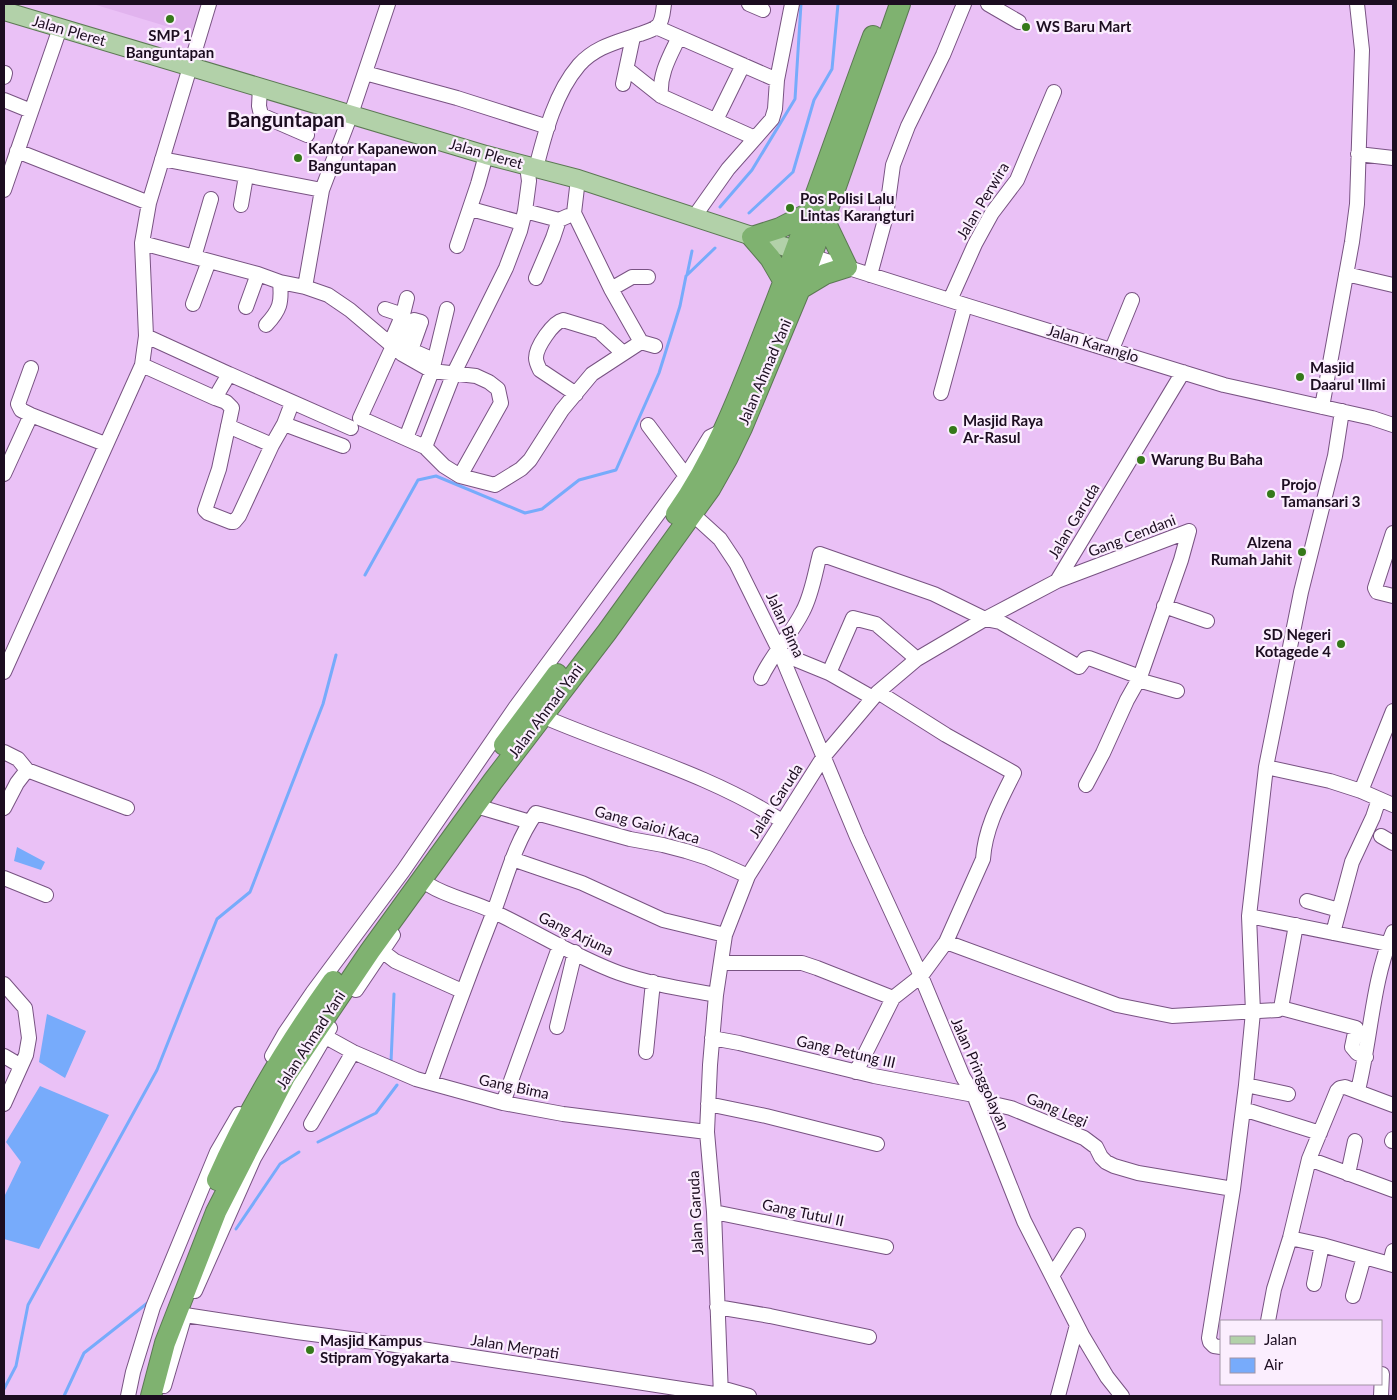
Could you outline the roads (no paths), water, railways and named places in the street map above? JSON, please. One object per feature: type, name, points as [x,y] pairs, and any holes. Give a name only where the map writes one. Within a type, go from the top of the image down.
[{"type":"highway","name":"Jalan Ahmad Yani","points":[[816,216],[866,99],[895,5]]},
{"type":"highway","name":"Jalan Ahmad Yani","points":[[151,1396],[165,1343],[216,1212],[285,1077],[370,950],[496,784],[702,474],[792,286],[816,216],[895,5]]},
{"type":"highway","points":[[816,216],[847,267],[792,286],[752,237],[816,216]]},
{"type":"highway","name":"Jalan Ahmad Yani","points":[[140,1396],[156,1333],[206,1205],[251,1109],[270,1076],[306,1018],[526,713],[601,628],[710,489],[742,428],[789,316],[792,286]]},
{"type":"main road","name":"Jalan Pleret","points":[[4,11],[486,155],[578,179],[803,253]]},
{"type":"street","points":[[4,672],[142,365],[146,336],[142,243],[162,159],[209,4]]},
{"type":"street","points":[[306,287],[322,190],[351,114],[388,4]]},
{"type":"street","points":[[425,447],[469,339],[506,268],[524,217],[531,167],[561,95],[579,66],[589,55],[600,48],[656,27],[662,17],[664,4]]},
{"type":"street","points":[[749,4],[763,10]]},
{"type":"street","points":[[694,217],[728,169],[772,119],[775,109],[777,80],[792,4]]},
{"type":"street","points":[[870,275],[886,216],[893,165],[908,126],[943,55],[964,4]]},
{"type":"street","points":[[988,4],[1019,22]]},
{"type":"street","points":[[1322,408],[1357,204],[1362,50],[1357,4]]},
{"type":"street","points":[[656,27],[777,80]]},
{"type":"street","points":[[4,190],[60,28]]},
{"type":"street","points":[[623,84],[633,37]]},
{"type":"street","points":[[661,96],[662,76],[679,37]]},
{"type":"street","points":[[716,120],[743,65]]},
{"type":"street","points":[[627,69],[661,96],[755,138]]},
{"type":"street","points":[[365,72],[457,98],[548,127]]},
{"type":"street","points":[[260,87],[259,106],[261,115],[307,135]]},
{"type":"street","name":"Jalan Perwira","points":[[950,300],[975,244],[992,213],[1017,180],[1054,92]]},
{"type":"street","points":[[4,100],[31,111]]},
{"type":"street","points":[[17,151],[150,204]]},
{"type":"street","points":[[1358,154],[1393,158]]},
{"type":"street","points":[[457,246],[471,209],[486,155]]},
{"type":"street","points":[[162,159],[322,190]]},
{"type":"street","points":[[241,205],[246,176]]},
{"type":"street","points":[[433,365],[411,350],[421,322],[414,320],[394,348],[360,418],[425,447],[444,466],[460,476],[495,485],[521,469],[530,460],[557,417],[592,374],[623,354],[648,344],[611,289],[574,213],[578,179]]},
{"type":"street","points":[[194,257],[211,199]]},
{"type":"street","points":[[471,209],[559,220],[574,213]]},
{"type":"street","points":[[536,278],[559,220]]},
{"type":"street","points":[[142,243],[258,274],[280,282],[306,287],[328,295],[338,301],[394,348],[454,373],[476,376],[489,382],[498,389],[501,403],[460,476]]},
{"type":"street","name":"Jalan Karanglo","points":[[803,253],[965,305],[1224,384],[1372,418],[1393,425]]},
{"type":"street","points":[[193,304],[209,261]]},
{"type":"street","points":[[246,307],[258,274]]},
{"type":"street","points":[[1346,274],[1393,285]]},
{"type":"street","points":[[611,289],[635,276],[648,278]]},
{"type":"street","points":[[266,325],[277,314],[280,306],[280,282]]},
{"type":"street","points":[[394,348],[407,298]]},
{"type":"street","points":[[1112,349],[1132,300]]},
{"type":"street","points":[[941,393],[965,305]]},
{"type":"street","points":[[385,309],[402,315]]},
{"type":"street","points":[[406,438],[433,365],[447,309]]},
{"type":"street","points":[[161,1396],[185,1315],[254,1158],[324,1036],[483,808],[496,784],[549,719],[717,492],[732,466],[762,404],[786,344],[789,316]]},
{"type":"street","points":[[576,394],[540,370],[536,363],[536,353],[555,324],[563,320],[599,331],[623,354]]},
{"type":"street","points":[[146,336],[351,428]]},
{"type":"street","points":[[142,365],[226,402],[232,408],[219,469],[205,505],[205,510],[208,513],[231,522],[236,520],[284,424],[292,403]]},
{"type":"street","points":[[32,368],[18,404],[22,410],[105,444]]},
{"type":"street","name":"Jalan Garuda","points":[[721,1393],[714,1212],[707,1132],[708,1104],[712,1038],[720,963],[725,935],[748,876],[824,756],[876,695],[918,659],[984,618],[1057,581],[1183,372]]},
{"type":"street","points":[[215,398],[229,374]]},
{"type":"street","points":[[1220,1348],[1214,1346],[1209,1338],[1233,1189],[1246,1085],[1253,1012],[1249,916],[1266,767],[1301,592],[1335,456],[1342,411]]},
{"type":"street","points":[[4,474],[31,415]]},
{"type":"street","points":[[284,424],[343,446]]},
{"type":"street","points":[[648,425],[686,476]]},
{"type":"street","points":[[228,426],[272,445]]},
{"type":"street","points":[[128,1396],[153,1307],[216,1152],[285,1032],[403,871],[515,708],[686,476],[710,437],[723,432]]},
{"type":"street","name":"Jalan Bima","points":[[698,519],[720,539],[736,563],[780,651],[824,756]]},
{"type":"street","name":"Gang Cendani","points":[[1057,581],[1189,531],[1181,560],[1164,606]]},
{"type":"street","points":[[1393,532],[1375,588],[1376,592],[1393,596]]},
{"type":"street","points":[[761,678],[766,667],[780,651],[807,602],[820,554],[934,594],[984,618],[1000,622],[1079,667],[1084,658],[1088,658],[1139,679],[1177,691]]},
{"type":"street","points":[[1086,785],[1103,753],[1126,700],[1139,679],[1164,606],[1207,621]]},
{"type":"street","points":[[828,673],[853,618],[876,624],[918,659]]},
{"type":"street","points":[[780,651],[876,695],[1014,773],[997,806],[984,845],[983,859],[946,942],[921,976],[893,998],[856,1072]]},
{"type":"street","points":[[1361,791],[1393,711]]},
{"type":"street","points":[[549,719],[736,795],[782,821]]},
{"type":"street","points":[[4,752],[18,759],[27,770],[127,808]]},
{"type":"street","name":"Jalan Pringgolayan","points":[[824,756],[857,837],[921,976],[963,1077],[975,1098],[1012,1193],[1077,1325],[1107,1377],[1122,1396]]},
{"type":"street","points":[[1266,767],[1330,781],[1361,791],[1393,805]]},
{"type":"street","points":[[4,808],[17,783],[27,770]]},
{"type":"street","points":[[1333,933],[1352,862],[1373,817],[1379,799]]},
{"type":"street","name":"Gang Gaioi Kaca","points":[[483,808],[533,817],[630,840],[663,845],[708,858],[748,876]]},
{"type":"street","points":[[430,1083],[462,991],[494,912],[512,859],[533,817]]},
{"type":"street","points":[[512,859],[582,884],[663,920],[725,935]]},
{"type":"street","points":[[4,878],[46,895]]},
{"type":"street","name":"Gang Arjuna","points":[[429,885],[435,890],[494,912],[620,973],[716,995]]},
{"type":"street","points":[[1307,901],[1339,910]]},
{"type":"street","points":[[1249,916],[1333,933],[1392,940],[1370,1017],[1366,1057],[1358,1090]]},
{"type":"street","points":[[1281,1008],[1296,925]]},
{"type":"street","points":[[946,942],[1117,1005],[1138,1010],[1172,1016],[1253,1012],[1278,1010],[1281,1008],[1356,1028],[1352,1047],[1357,1053],[1366,1057]]},
{"type":"street","points":[[503,1103],[560,945]]},
{"type":"street","points":[[382,951],[395,961],[462,991]]},
{"type":"street","points":[[557,1027],[575,952]]},
{"type":"street","points":[[720,963],[802,964],[818,968],[893,998]]},
{"type":"street","points":[[646,1052],[653,982]]},
{"type":"street","points":[[4,984],[21,1002],[26,1012],[28,1046],[4,1104]]},
{"type":"street","name":"Gang Bima","points":[[324,1036],[353,1052],[389,1068],[430,1083],[503,1103],[563,1114],[707,1132]]},
{"type":"street","name":"Gang Petung III","points":[[712,1038],[975,1098]]},
{"type":"street","points":[[311,1124],[353,1052]]},
{"type":"street","points":[[4,1056],[21,1066]]},
{"type":"street","points":[[1246,1085],[1288,1094]]},
{"type":"street","points":[[1268,1320],[1274,1289],[1290,1238],[1309,1160],[1337,1091],[1345,1087],[1358,1090],[1393,1105]]},
{"type":"street","name":"Gang Legi","points":[[975,1098],[1011,1108],[1084,1138],[1096,1147],[1106,1162],[1114,1166],[1138,1173],[1233,1189]]},
{"type":"street","points":[[708,1104],[766,1116],[877,1144]]},
{"type":"street","points":[[1243,1109],[1320,1133]]},
{"type":"street","points":[[1348,1174],[1355,1140]]},
{"type":"street","points":[[1309,1160],[1393,1190]]},
{"type":"street","name":"Gang Tutul II","points":[[714,1212],[886,1247]]},
{"type":"street","points":[[1052,1276],[1078,1235]]},
{"type":"street","points":[[1290,1238],[1364,1257],[1392,1260]]},
{"type":"street","points":[[1314,1284],[1322,1245]]},
{"type":"street","points":[[1353,1296],[1364,1257]]},
{"type":"street","points":[[717,1307],[870,1337]]},
{"type":"street","name":"Jalan Merpati","points":[[185,1315],[389,1344],[697,1394],[721,1393],[749,1396]]},
{"type":"street","points":[[1058,1396],[1077,1325]]},
{"type":"street","points":[[1381,1396],[1385,1374]]},
{"type":"water","points":[[17,847],[45,862],[41,870],[14,861]]},
{"type":"water","points":[[47,1014],[86,1031],[65,1078],[39,1062]]},
{"type":"water","points":[[40,1086],[109,1115],[39,1249],[4,1239],[4,1197],[21,1162],[6,1142]]},
{"type":"waterway","points":[[720,207],[752,170],[795,99],[801,4]]},
{"type":"waterway","points":[[749,213],[793,172],[814,100],[832,69],[838,4]]},
{"type":"waterway","points":[[365,575],[418,480],[436,476],[525,513],[542,509],[579,480],[616,470],[659,373],[680,306],[686,276],[715,248]]},
{"type":"waterway","points":[[687,275],[692,251]]},
{"type":"waterway","points":[[4,1389],[16,1366],[28,1305],[157,1070],[217,919],[250,892],[323,704],[336,655]]},
{"type":"waterway","points":[[391,1062],[394,994]]},
{"type":"waterway","points":[[318,1142],[376,1113],[397,1085]]},
{"type":"waterway","points":[[236,1229],[280,1164],[299,1152]]},
{"type":"waterway","points":[[64,1396],[84,1353],[150,1301]]},
{"type":"place","name":"SMP 1 Banguntapan","points":[[170,19]]},
{"type":"place","name":"WS Baru Mart","points":[[1026,27]]},
{"type":"place","name":"Kantor Kapanewon Banguntapan","points":[[298,158]]},
{"type":"place","name":"Pos Polisi Lalu Lintas Karangturi","points":[[790,208]]},
{"type":"place","name":"Masjid Daarul 'Ilmi","points":[[1300,377]]},
{"type":"place","name":"Masjid Raya Ar-Rasul","points":[[953,430]]},
{"type":"place","name":"Warung Bu Baha","points":[[1141,460]]},
{"type":"place","name":"Projo Tamansari 3","points":[[1271,494]]},
{"type":"place","name":"Alzena Rumah Jahit","points":[[1302,552]]},
{"type":"place","name":"SD Negeri Kotagede 4","points":[[1341,644]]},
{"type":"place","name":"Masjid Kampus Stipram Yogyakarta","points":[[310,1350]]},
{"type":"district","name":"Banguntapan","points":[[286,120]]}]
